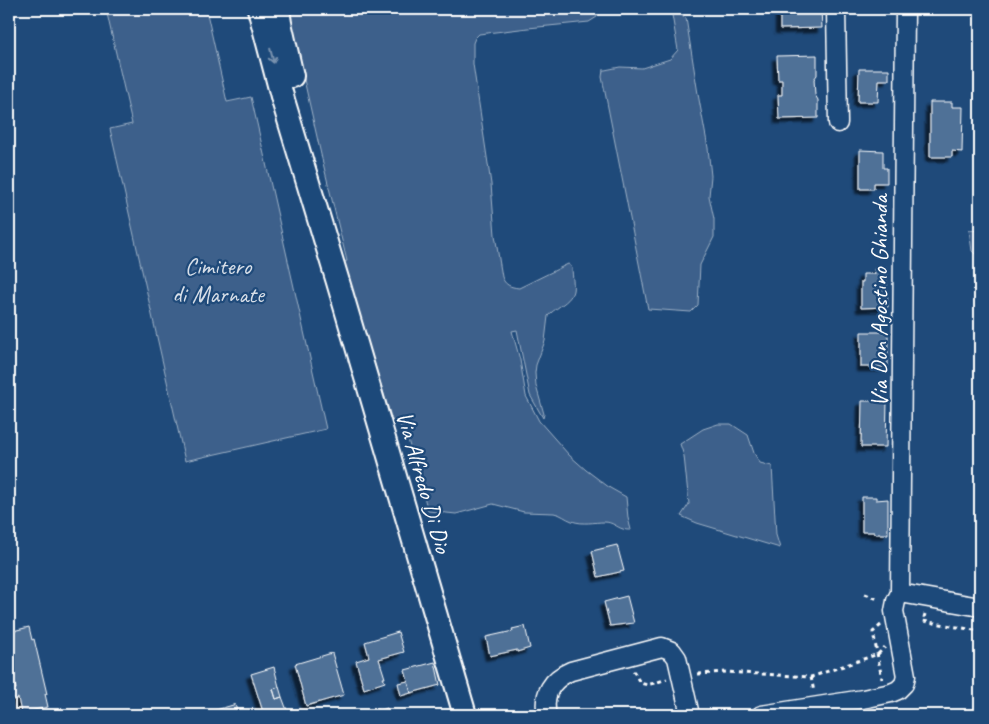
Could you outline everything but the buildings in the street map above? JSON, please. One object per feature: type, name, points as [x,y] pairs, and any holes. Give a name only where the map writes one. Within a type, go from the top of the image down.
[{"type":"main road","name":"Via Alfredo Di Dio","points":[[260,9],[283,100],[466,715]]},
{"type":"main road","name":"Via Alfredo Di Dio","points":[[278,9],[332,263]]},
{"type":"street","points":[[836,9],[838,123]]},
{"type":"street","name":"Via Don Agostino Ghianda","points":[[888,610],[900,593],[905,9]]},
{"type":"street","points":[[900,593],[980,607]]},
{"type":"street","points":[[761,715],[885,694],[898,690],[904,684],[906,676],[898,634],[888,610]]},
{"type":"street","points":[[546,715],[546,698],[551,686],[561,675],[662,647],[672,650],[677,658],[690,715]]},
{"type":"path","points":[[865,594],[878,599],[888,610],[883,624],[873,632],[885,694]]},
{"type":"path","points":[[926,608],[924,621],[980,631]]},
{"type":"path","points":[[627,670],[634,672],[640,682],[644,684],[681,676],[726,672],[812,677],[878,654],[898,634]]},
{"type":"green space","name":"Cimitero di Marnate","points":[[106,9],[206,9],[227,102],[251,97],[326,429],[185,461],[110,129],[132,124]]},
{"type":"green space","points":[[290,9],[597,9],[597,17],[589,22],[479,34],[473,43],[473,64],[491,184],[495,235],[503,280],[508,285],[519,288],[568,264],[572,268],[572,294],[566,302],[548,316],[545,341],[536,365],[536,386],[544,414],[543,418],[530,395],[517,330],[512,331],[520,360],[526,396],[539,421],[569,455],[610,488],[626,497],[631,530],[607,522],[576,522],[554,513],[524,512],[493,504],[456,514],[428,511],[407,436],[399,424],[392,420],[343,262],[347,261],[293,31]]},
{"type":"green space","points":[[671,9],[679,12],[686,18],[708,148],[711,176],[709,196],[714,219],[714,237],[700,265],[698,305],[691,312],[648,309],[602,77],[603,70],[620,67],[642,68],[670,59],[678,50]]},
{"type":"green space","points":[[969,230],[980,231],[980,299],[978,299],[978,257],[972,251]]},
{"type":"green space","points":[[718,424],[731,424],[748,435],[754,453],[760,463],[772,466],[776,535],[780,548],[697,523],[681,516],[689,504],[684,456],[680,444],[703,429]]}]
